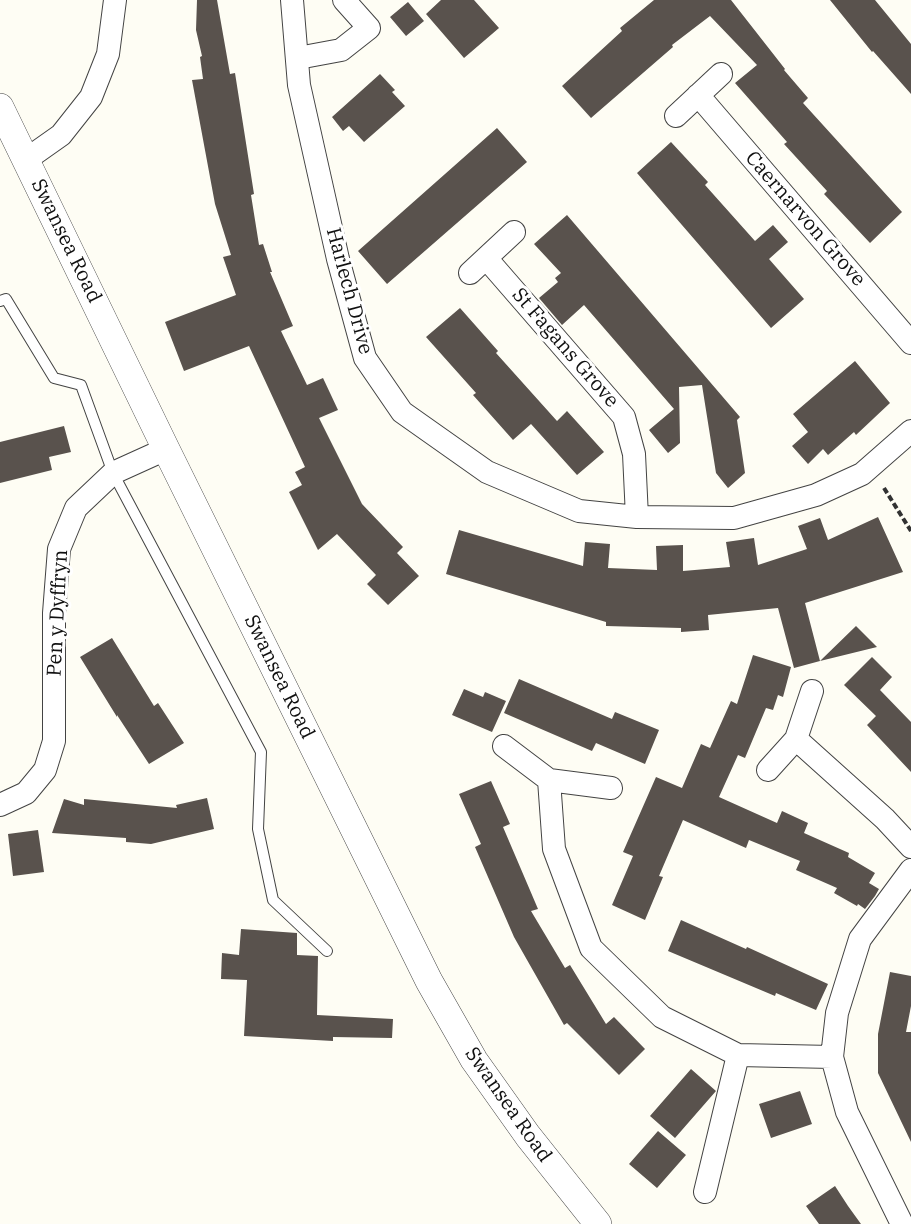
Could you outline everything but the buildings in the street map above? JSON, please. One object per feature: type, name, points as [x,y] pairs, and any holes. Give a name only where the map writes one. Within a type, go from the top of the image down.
[{"type":"street","points":[[27,159],[61,135],[91,97],[108,54],[115,0]]},
{"type":"street","name":"Harlech Drive","points":[[292,0],[299,85],[338,259],[365,358],[402,412],[487,472],[579,511],[637,517],[734,518],[816,495],[862,474],[911,431]]},
{"type":"street","points":[[298,57],[341,50],[369,28],[344,0]]},
{"type":"street","points":[[676,116],[721,74]]},
{"type":"street","name":"Caernarvon Grove","points":[[698,95],[911,343]]},
{"type":"street","name":"Swansea Road","points":[[0,107],[429,981],[474,1060],[528,1136],[598,1224]]},
{"type":"street","name":"St Fagans Grove","points":[[514,232],[478,265],[624,417],[634,454],[637,517]]},
{"type":"street","name":"Pen y Dyffryn","points":[[0,805],[26,793],[45,770],[54,741],[54,613],[59,549],[76,508],[113,473],[166,449]]},
{"type":"street","points":[[768,770],[796,739],[812,691]]},
{"type":"street","points":[[796,739],[885,819],[911,847]]},
{"type":"street","points":[[504,746],[549,780],[611,788]]},
{"type":"street","points":[[549,780],[554,849],[591,948],[662,1017],[738,1055],[832,1057]]},
{"type":"street","points":[[902,1224],[847,1112],[832,1057],[837,1012],[860,939],[909,876]]},
{"type":"street","points":[[705,1192],[738,1055]]},
{"type":"lane","points":[[0,301],[6,299],[54,378],[81,385],[113,473],[261,752],[258,829],[273,900],[327,951]]},
{"type":"path","points":[[870,466],[911,531]]}]
